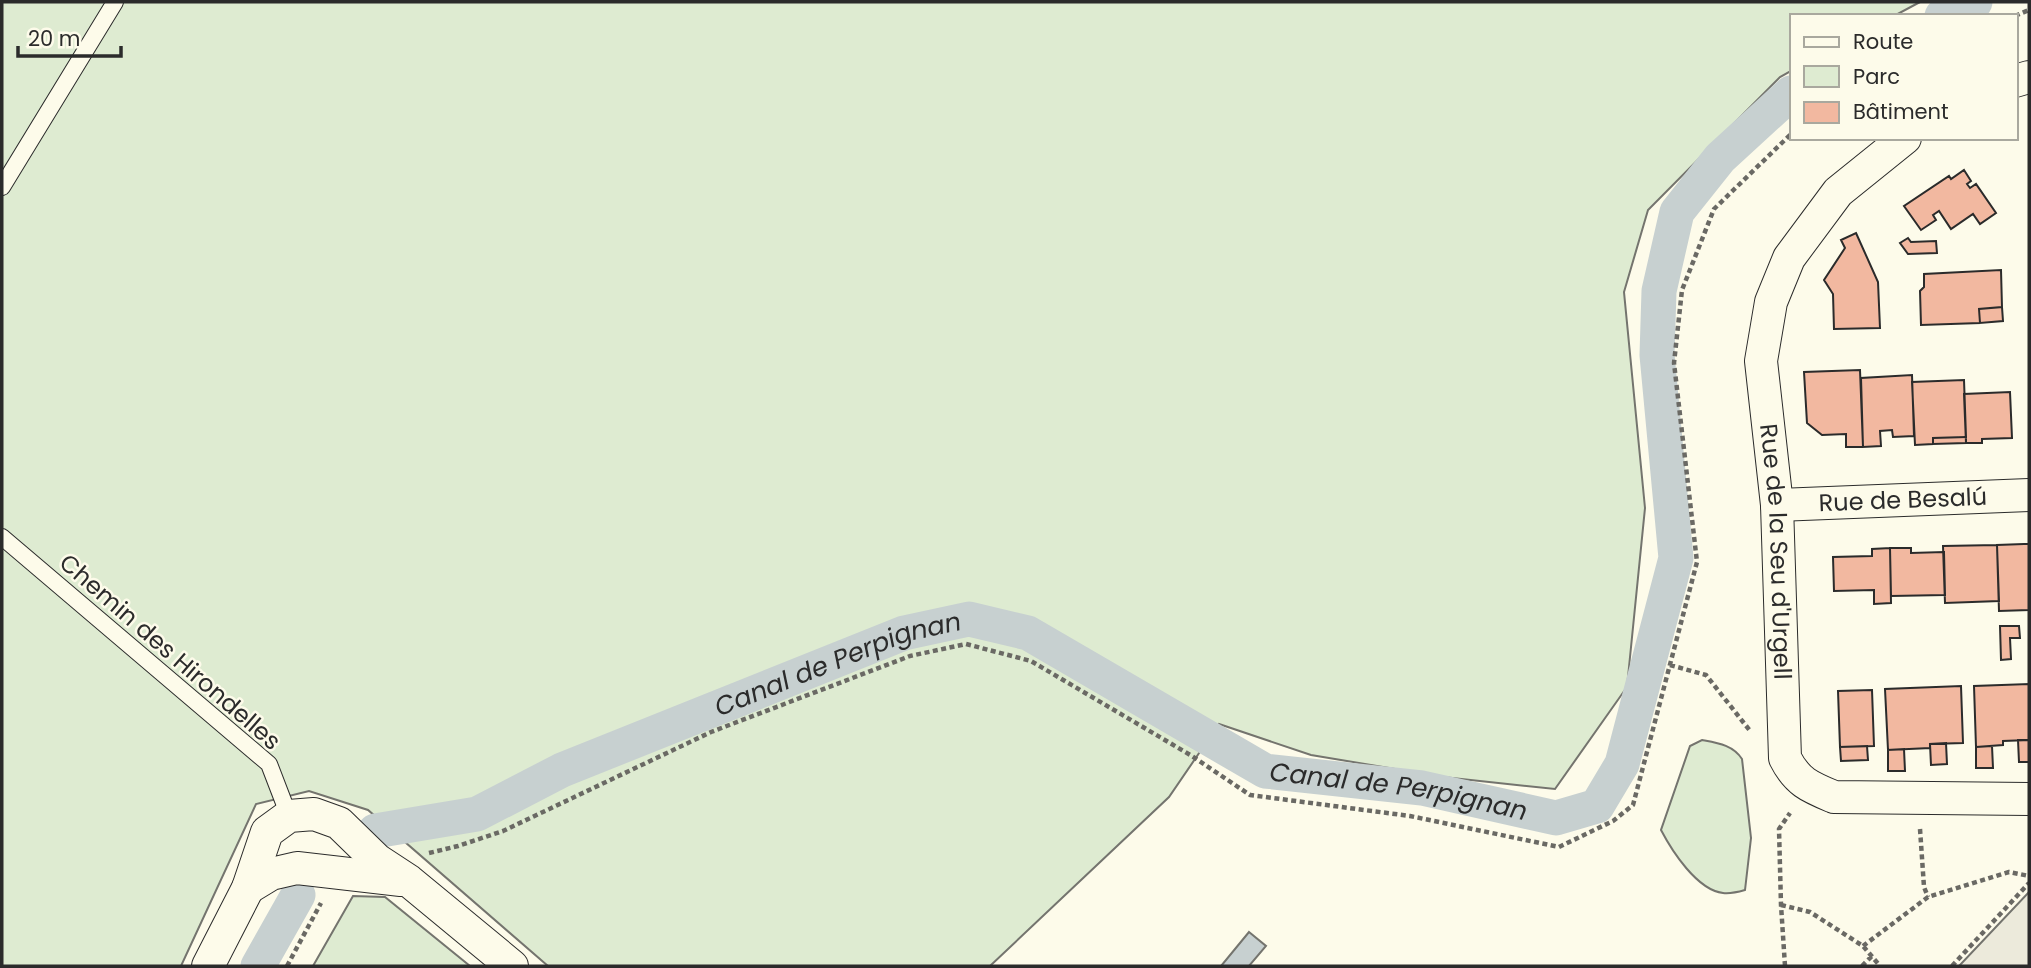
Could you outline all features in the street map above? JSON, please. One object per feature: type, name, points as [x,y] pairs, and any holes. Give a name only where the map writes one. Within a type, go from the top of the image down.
[{"type":"street","name":"Rue de la Seu d'Urgell","points":[[1785,758],[1777,505],[1761,360],[1771,302],[1789,258],[1838,192],[1903,140]]},
{"type":"street","name":"Rue de Besalú","points":[[1777,505],[2029,495]]},
{"type":"street","points":[[1785,758],[1791,770],[1806,785],[1835,797],[2029,799]]},
{"type":"street","points":[[208,966],[248,888],[267,832],[289,816],[314,814],[340,823],[377,860],[409,881],[512,966]]},
{"type":"street","points":[[248,888],[271,874],[298,868],[409,881]]},
{"type":"lane","points":[[2,187],[115,2]]},
{"type":"lane","name":"Chemin des Hirondelles","points":[[2,537],[269,764],[289,816]]},
{"type":"path","points":[[377,860],[429,853],[503,831],[711,732],[910,656],[966,643],[1031,661],[1192,756],[1250,795],[1410,816],[1559,847],[1613,821],[1633,805],[1697,562],[1674,363],[1682,290],[1714,209],[1790,135]]},
{"type":"path","points":[[1670,665],[1706,675],[1753,735],[1785,758]]},
{"type":"path","points":[[1786,966],[1779,829],[1806,785]]},
{"type":"path","points":[[1918,798],[1924,887],[1928,897]]},
{"type":"path","points":[[1863,946],[1928,897],[2009,872],[2029,876]]},
{"type":"path","points":[[1952,966],[2029,883]]},
{"type":"path","points":[[1781,905],[1810,912],[1863,946],[1880,966]]},
{"type":"path","points":[[1862,966],[1872,956]]},
{"type":"green space","points":[[2,2],[1920,2],[1898,14],[1790,14],[1790,72],[1780,77],[1648,210],[1624,292],[1645,508],[1627,687],[1555,789],[1443,777],[1311,755],[1219,724],[1169,797],[990,966],[548,966],[368,810],[309,791],[256,804],[181,966],[2,966]]},
{"type":"green space","points":[[1702,740],[1730,748],[1742,759],[1751,838],[1745,890],[1723,893],[1704,885],[1686,868],[1661,830],[1690,746]]},
{"type":"green space","points":[[353,896],[385,897],[470,966],[313,966]]},
{"type":"shaded area","points":[[2029,892],[2029,966],[1959,966]]},
{"type":"shaded area","points":[[1249,932],[1266,946],[1249,966],[1221,966]]},
{"type":"building","points":[[1964,170],[1971,181],[1967,184],[1970,188],[1976,184],[1996,213],[1980,224],[1973,214],[1951,229],[1939,211],[1933,215],[1936,220],[1921,230],[1904,206],[1949,176],[1951,179]]},
{"type":"building","points":[[1856,233],[1878,282],[1880,328],[1834,329],[1833,294],[1824,280],[1845,248],[1841,240]]},
{"type":"building","points":[[1908,238],[1911,242],[1936,241],[1937,253],[1908,254],[1900,243]]},
{"type":"building","points":[[2001,270],[2002,307],[1979,309],[1980,323],[1921,325],[1920,291],[1924,287],[1924,274]]},
{"type":"building","points":[[2002,307],[2003,321],[1980,323],[1979,309]]},
{"type":"building","points":[[1860,370],[1863,447],[1846,447],[1846,434],[1822,435],[1807,423],[1804,372]]},
{"type":"building","points":[[1912,375],[1914,436],[1893,437],[1892,430],[1880,431],[1881,446],[1863,447],[1861,378]]},
{"type":"building","points":[[1964,380],[1966,437],[1933,438],[1933,444],[1915,445],[1912,382]]},
{"type":"building","points":[[2010,392],[2012,438],[1982,439],[1982,443],[1966,443],[1964,394]]},
{"type":"building","points":[[1966,437],[1966,443],[1933,444],[1933,438]]},
{"type":"building","points":[[2029,544],[2029,610],[1999,611],[1997,545]]},
{"type":"building","points":[[1997,545],[1999,601],[1945,603],[1943,546]]},
{"type":"building","points":[[1890,548],[1911,548],[1911,553],[1944,552],[1945,595],[1891,596]]},
{"type":"building","points":[[1890,548],[1891,603],[1874,604],[1874,590],[1834,591],[1833,557],[1872,556],[1872,549]]},
{"type":"building","points":[[2000,626],[2019,626],[2020,638],[2010,638],[2011,659],[2001,660]]},
{"type":"building","points":[[2029,684],[2029,740],[2003,741],[2003,745],[1976,747],[1974,686]]},
{"type":"building","points":[[1961,686],[1963,743],[1888,750],[1885,689]]},
{"type":"building","points":[[1872,690],[1874,746],[1840,747],[1838,691]]},
{"type":"building","points":[[2018,740],[2029,740],[2029,762],[2019,762]]},
{"type":"building","points":[[1946,743],[1947,764],[1931,765],[1930,744]]},
{"type":"building","points":[[1867,746],[1868,760],[1841,761],[1840,747]]},
{"type":"building","points":[[1992,746],[1993,768],[1976,768],[1976,747]]},
{"type":"building","points":[[1904,749],[1905,771],[1888,771],[1888,750]]},
{"type":"waterway","name":"Canal de Perpignan","points":[[1947,14],[1975,2]]},
{"type":"waterway","name":"Canal de Perpignan","points":[[375,831],[477,814],[562,770],[904,633],[969,619],[1028,633],[1265,771],[1422,788],[1556,818],[1597,806],[1622,764],[1676,558],[1657,355],[1659,291],[1677,212],[1720,158],[1790,94]]},
{"type":"waterway","name":"Canal de Perpignan","points":[[258,966],[298,895]]}]
